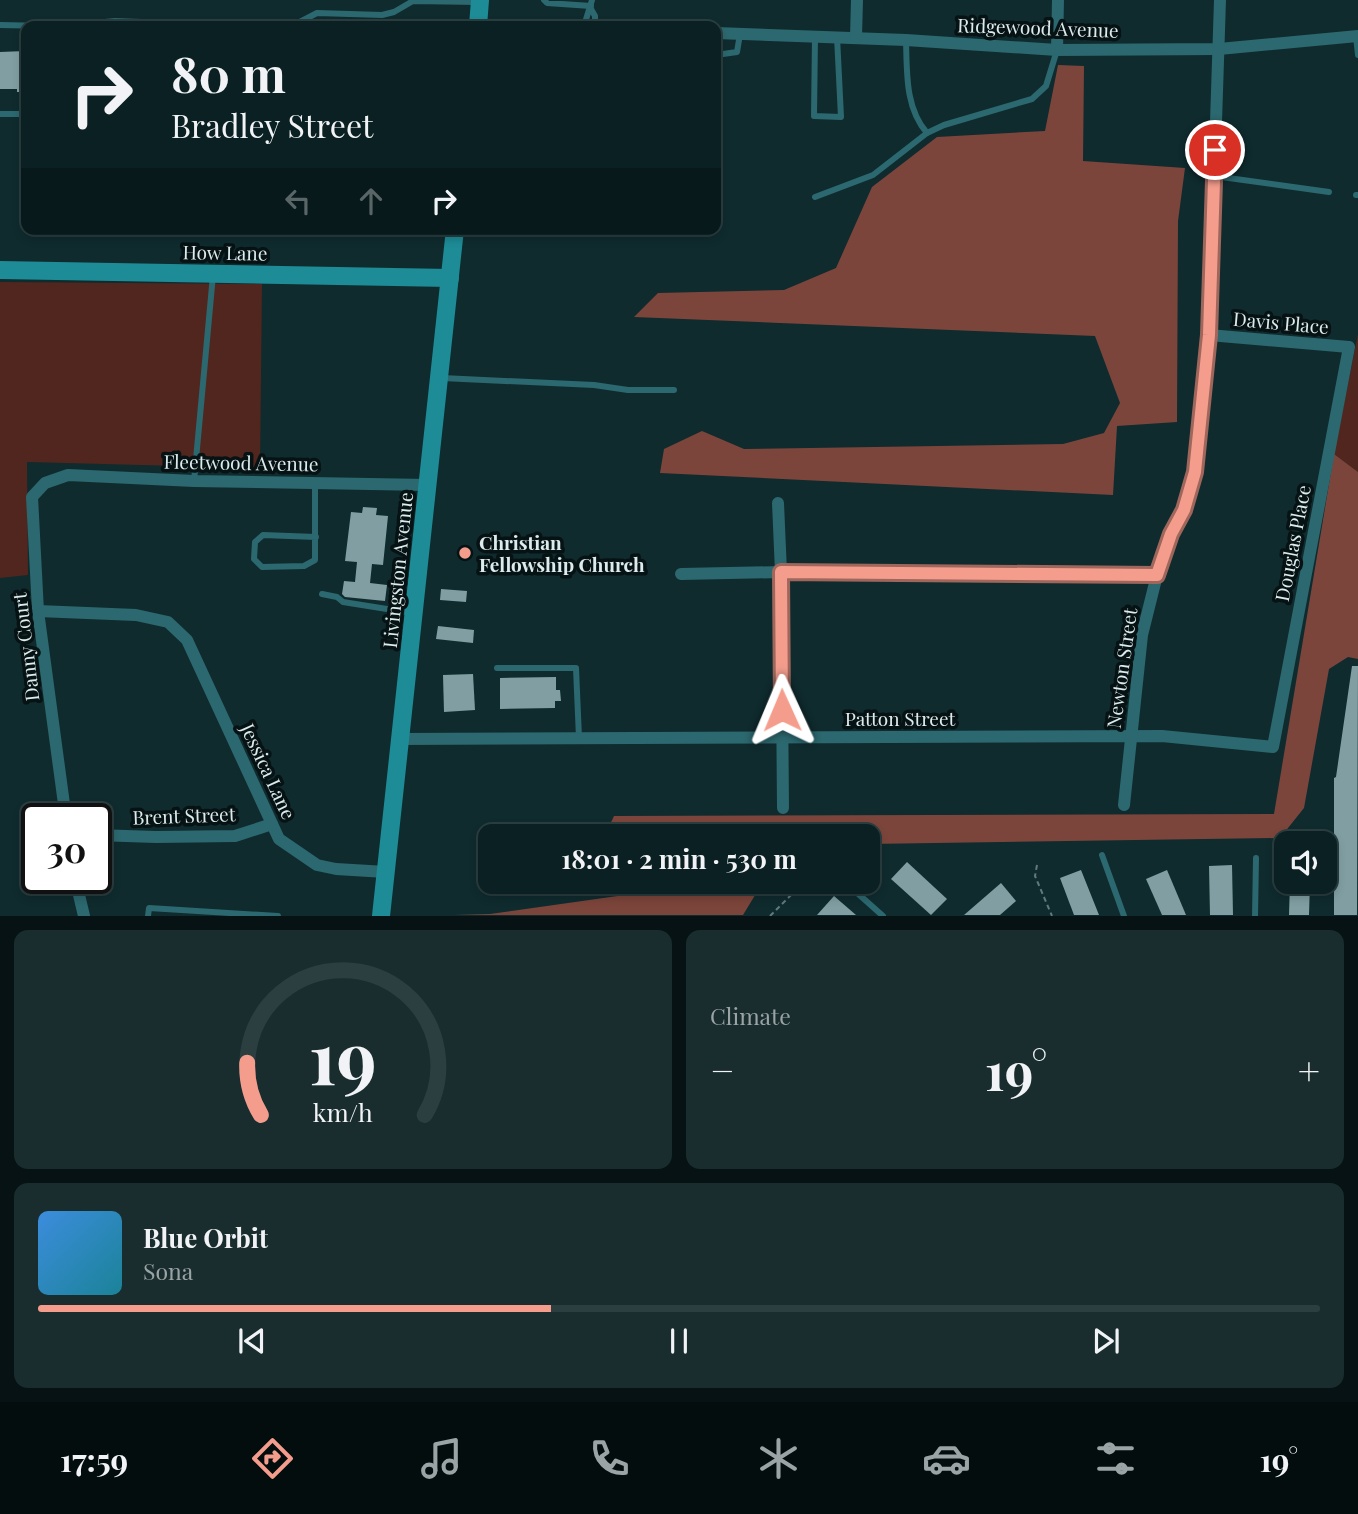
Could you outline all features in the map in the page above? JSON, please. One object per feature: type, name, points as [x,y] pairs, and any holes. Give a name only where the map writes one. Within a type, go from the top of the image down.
[{"type":"main road","points":[[478,21],[480,1]]},
{"type":"main road","name":"Livingston Avenue","points":[[381,915],[454,235]]},
{"type":"main road","name":"How Lane","points":[[0,270],[450,278]]},
{"type":"street","points":[[856,37],[857,0]]},
{"type":"street","points":[[1057,50],[1058,0]]},
{"type":"street","name":"Newton Street","points":[[1124,805],[1142,635],[1157,575],[1171,534],[1184,510],[1195,472],[1209,335],[1220,0]]},
{"type":"street","name":"Ridgewood Avenue","points":[[721,33],[837,36],[1057,50],[1219,49],[1357,36]]},
{"type":"street","name":"Davis Place","points":[[1209,335],[1349,347]]},
{"type":"street","name":"Douglas Place","points":[[1273,747],[1349,347]]},
{"type":"street","name":"Fleetwood Avenue","points":[[54,480],[68,475],[194,481],[428,485]]},
{"type":"street","name":"Danny Court","points":[[54,480],[45,483],[32,497],[38,611],[64,803]]},
{"type":"street","points":[[778,503],[783,808]]},
{"type":"street","points":[[681,574],[781,572],[1157,575]]},
{"type":"street","name":"Jessica Lane","points":[[38,611],[136,615],[167,622],[187,640],[279,839],[317,865],[386,872]]},
{"type":"street","name":"Patton Street","points":[[400,740],[1162,736],[1273,747]]},
{"type":"street","name":"Brent Street","points":[[112,836],[156,838],[236,836],[272,824]]},
{"type":"street","points":[[79,894],[84,915]]},
{"type":"lane","points":[[544,0],[547,3],[591,5]]},
{"type":"lane","points":[[306,21],[317,13],[382,15],[394,12],[413,1],[480,1]]},
{"type":"lane","points":[[0,24],[21,25]]},
{"type":"lane","points":[[721,54],[737,52],[740,34]]},
{"type":"lane","points":[[816,37],[814,116],[841,117],[837,36]]},
{"type":"lane","points":[[1357,36],[1358,55]]},
{"type":"lane","points":[[906,40],[912,109],[927,134]]},
{"type":"lane","points":[[814,197],[873,176],[927,134],[944,125],[1032,99],[1046,86],[1057,50]]},
{"type":"lane","points":[[0,114],[21,114]]},
{"type":"lane","points":[[1214,176],[1329,192]]},
{"type":"lane","points":[[194,481],[213,273]]},
{"type":"lane","points":[[440,377],[594,385],[628,390],[674,390]]},
{"type":"lane","points":[[315,482],[316,537],[315,560],[304,566],[262,567],[254,559],[255,542],[263,535],[316,537]]},
{"type":"lane","points":[[322,594],[337,597],[343,602],[414,613]]},
{"type":"lane","points":[[496,668],[576,668],[579,738]]},
{"type":"lane","points":[[1102,855],[1125,915]]},
{"type":"lane","points":[[1255,915],[1256,858]]},
{"type":"lane","points":[[859,894],[883,915]]},
{"type":"lane","points":[[148,915],[149,908],[278,915]]},
{"type":"path","points":[[1037,865],[1035,876],[1052,915]]},
{"type":"path","points":[[770,915],[792,894]]},
{"type":"shaded area","points":[[1058,65],[1084,66],[1083,161],[1185,168],[1178,221],[1177,422],[1117,426],[1113,495],[660,473],[664,449],[702,431],[744,449],[1063,444],[1104,433],[1120,403],[1095,336],[634,317],[658,293],[784,290],[836,268],[872,187],[937,137],[1045,131]]},
{"type":"shaded area","points":[[0,282],[262,284],[260,468],[27,462],[28,575],[0,578]]},
{"type":"shaded area","points":[[1358,334],[1358,472],[1334,454]]},
{"type":"shaded area","points":[[1334,454],[1358,472],[1358,659],[1348,657],[1329,669],[1304,808],[1286,831],[1274,831],[1274,838],[880,844],[880,824],[610,824],[614,816],[1274,814]]},
{"type":"shaded area","points":[[631,894],[756,894],[743,915],[454,915],[490,914]]},
{"type":"building","points":[[21,51],[21,92],[17,92],[17,89],[0,89],[0,52]]},
{"type":"building","points":[[363,507],[377,508],[376,515],[388,516],[383,565],[372,564],[370,583],[387,585],[385,601],[345,597],[342,594],[344,581],[355,582],[357,562],[345,561],[351,512],[362,513]]},
{"type":"building","points":[[441,589],[467,591],[466,602],[440,600]]},
{"type":"building","points":[[438,626],[474,630],[473,643],[436,639]]},
{"type":"building","points":[[1352,666],[1358,666],[1357,915],[1334,915],[1334,894],[1337,894],[1337,831],[1334,831],[1336,777]]},
{"type":"building","points":[[473,674],[475,710],[444,712],[443,675]]},
{"type":"building","points":[[556,677],[556,690],[560,690],[561,701],[555,701],[555,708],[500,709],[500,678]]},
{"type":"building","points":[[907,862],[947,899],[931,915],[891,879]]},
{"type":"building","points":[[1232,865],[1233,915],[1210,915],[1209,866]]},
{"type":"building","points":[[1081,870],[1099,915],[1074,915],[1060,878]]},
{"type":"building","points":[[1167,870],[1186,915],[1162,915],[1146,879]]},
{"type":"building","points":[[1001,883],[1016,901],[1000,915],[964,915]]},
{"type":"building","points":[[1290,894],[1310,894],[1309,915],[1289,915]]},
{"type":"building","points":[[834,896],[856,915],[817,915]]},
{"type":"place","name":"Christian Fellowship Church","points":[[465,553]]},
{"type":"route","points":[[782,710],[781,572],[1157,575],[1171,534],[1190,494],[1195,472],[1200,401],[1209,335],[1215,150]]}]
